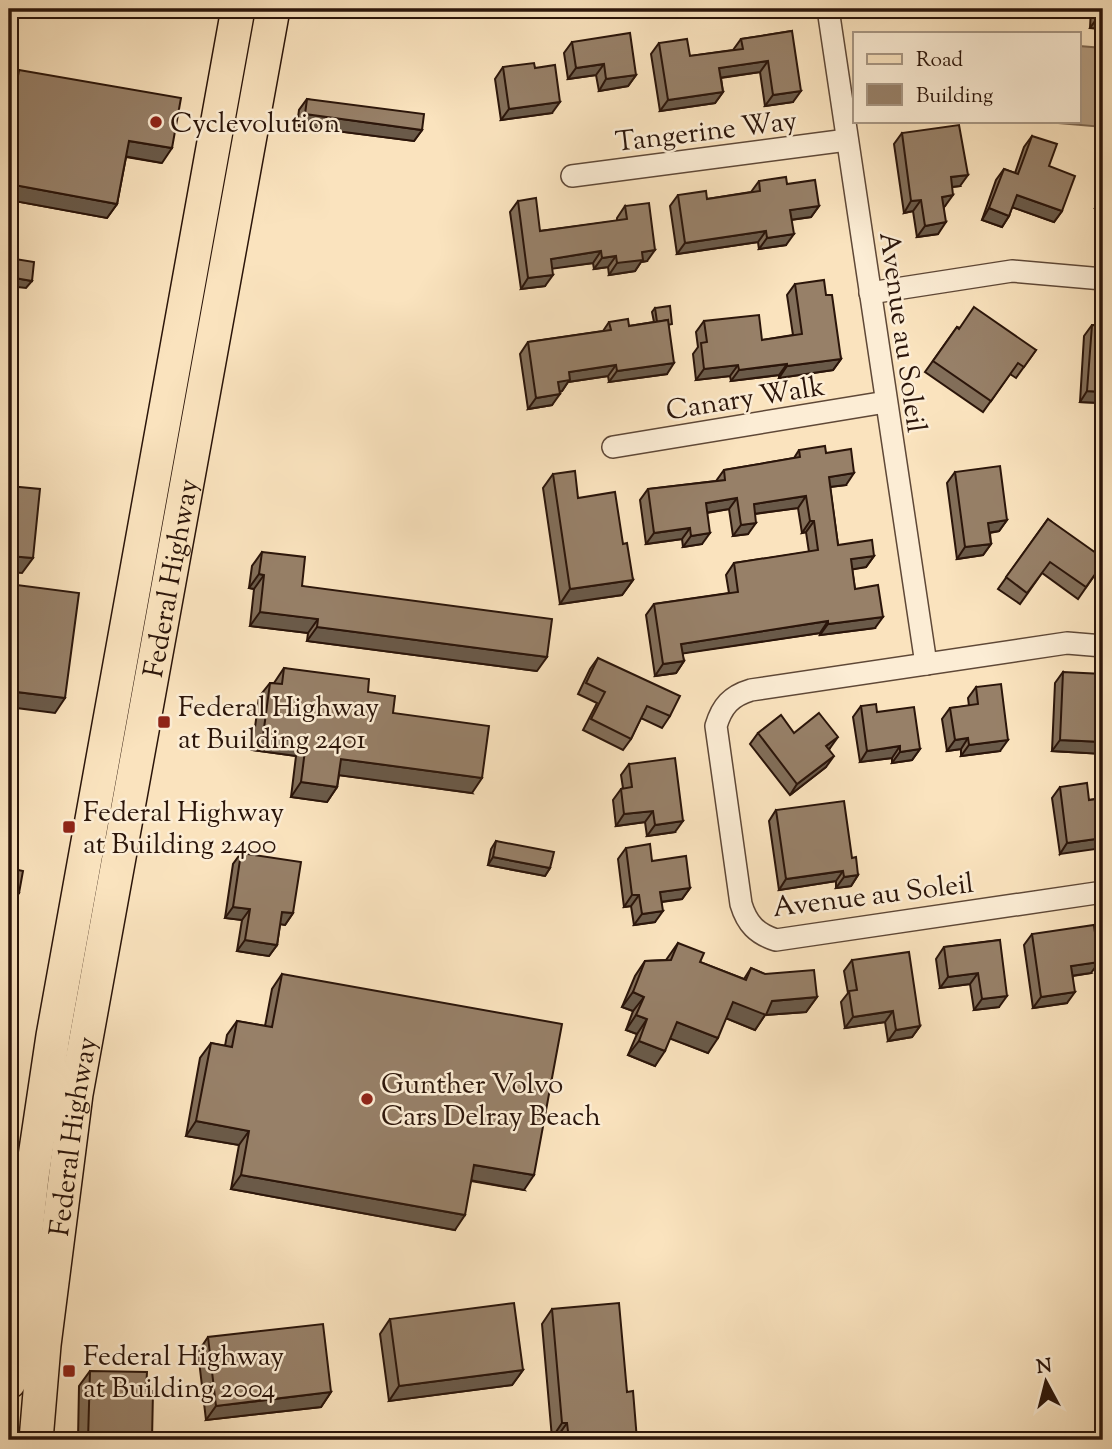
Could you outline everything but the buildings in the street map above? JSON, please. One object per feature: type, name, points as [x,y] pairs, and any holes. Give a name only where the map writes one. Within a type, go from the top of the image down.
[{"type":"main road","name":"Federal Highway","points":[[36,1440],[44,1345],[76,1094],[273,9]]},
{"type":"main road","name":"Federal Highway","points":[[9,1382],[32,1177],[53,1036],[237,14]]},
{"type":"main road","points":[[237,14],[249,35],[261,69]]},
{"type":"main road","points":[[81,886],[86,918],[75,993],[80,1011],[90,1021]]},
{"type":"main road","points":[[53,1036],[67,1056],[76,1094]]},
{"type":"street","name":"Avenue au Soleil","points":[[828,9],[926,664]]},
{"type":"street","name":"Tangerine Way","points":[[572,176],[847,140]]},
{"type":"street","points":[[870,293],[1012,271],[1103,279]]},
{"type":"street","name":"Canary Walk","points":[[613,447],[886,402]]},
{"type":"street","name":"Avenue au Soleil","points":[[1103,646],[1067,643],[751,690],[738,694],[727,702],[716,726],[741,904],[745,917],[763,936],[776,940],[1103,892]]},
{"type":"shaded area","points":[[1080,46],[1103,48],[1103,127],[1046,122],[1080,122]]},
{"type":"place","name":"Cyclevolution","points":[[156,122]]},
{"type":"place","name":"Federal Highway at Building 2401","points":[[164,722]]},
{"type":"place","name":"Federal Highway at Building 2400","points":[[69,827]]},
{"type":"place","name":"Gunther Volvo Cars Delray Beach","points":[[367,1099]]},
{"type":"place","name":"Federal Highway at Building 2004","points":[[69,1371]]}]
